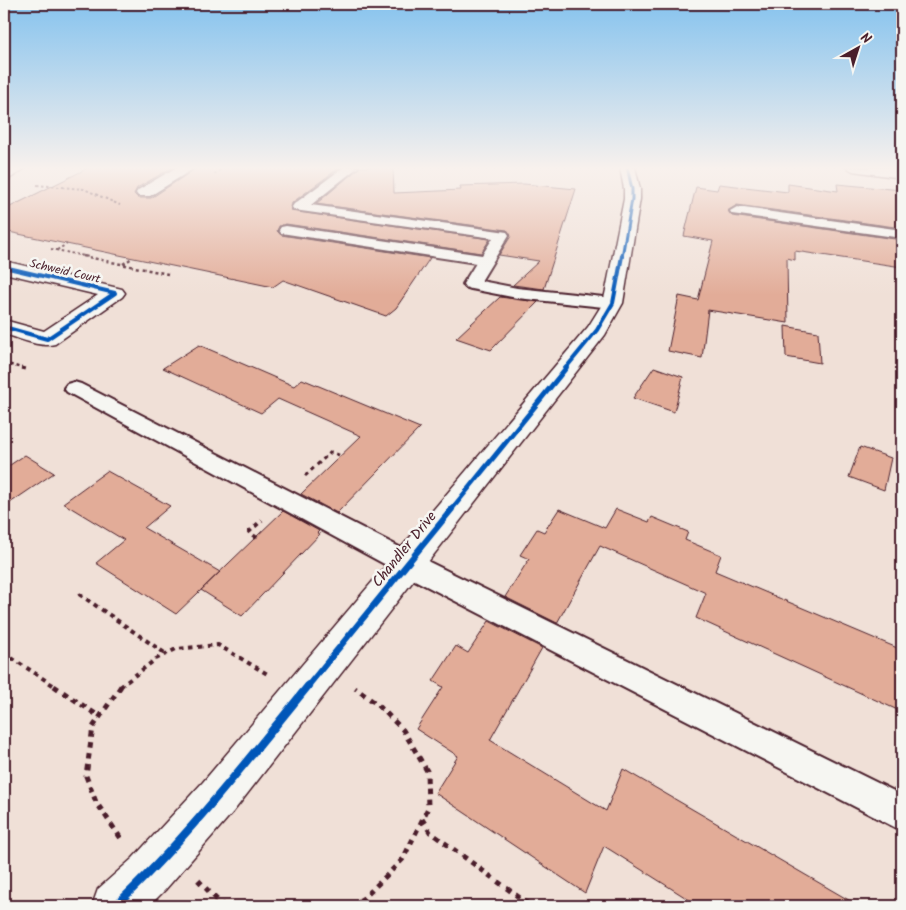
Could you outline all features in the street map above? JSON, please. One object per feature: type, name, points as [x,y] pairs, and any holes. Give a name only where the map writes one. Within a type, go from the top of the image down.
[{"type":"street","name":"Chandler Drive","points":[[115,906],[149,874],[218,797],[597,330],[613,303],[630,209]]},
{"type":"street","name":"Schweid Court","points":[[4,267],[114,293],[48,339],[4,327]]},
{"type":"lane","points":[[324,209],[502,234],[471,284],[517,292],[613,303]]},
{"type":"lane","points":[[737,211],[902,234]]},
{"type":"lane","points":[[286,230],[486,260]]},
{"type":"lane","points":[[74,388],[408,564],[902,814]]},
{"type":"path","points":[[56,250],[67,244]]},
{"type":"path","points":[[47,248],[168,274]]},
{"type":"path","points":[[123,264],[132,258]]},
{"type":"path","points":[[4,363],[25,368]]},
{"type":"path","points":[[79,594],[166,654]]},
{"type":"path","points":[[149,874],[110,824],[96,802],[86,776],[93,727],[122,685],[176,648],[218,645],[259,668],[300,696]]},
{"type":"path","points":[[4,653],[100,717]]},
{"type":"path","points":[[324,667],[369,697],[403,730],[426,771],[428,808],[403,858],[364,898],[350,906]]},
{"type":"path","points":[[422,819],[430,832],[531,906]]},
{"type":"path","points":[[683,906],[686,898]]},
{"type":"building","points":[[291,209],[490,239],[481,253],[286,224],[279,226],[277,231],[281,235],[430,258],[396,308],[386,316],[283,280],[273,287],[4,231],[4,210]]},
{"type":"building","points":[[356,209],[569,209],[544,289],[513,285],[539,261],[499,255],[511,236],[507,230]]},
{"type":"building","points":[[690,209],[730,209],[728,211],[732,216],[902,240],[902,267],[795,251],[795,260],[787,258],[788,323],[708,310],[702,358],[668,351],[679,296],[698,300],[713,241],[684,236]]},
{"type":"building","points":[[769,209],[902,209],[902,228]]},
{"type":"building","points":[[500,297],[538,302],[491,350],[456,338]]},
{"type":"building","points":[[785,326],[818,332],[820,363],[786,357]]},
{"type":"building","points":[[199,345],[294,386],[302,379],[420,428],[337,513],[301,494],[361,436],[278,399],[261,413],[163,368]]},
{"type":"building","points":[[654,367],[683,377],[674,412],[633,398]]},
{"type":"building","points":[[860,447],[891,458],[884,490],[849,477]]},
{"type":"building","points":[[25,455],[54,473],[4,507],[4,469]]},
{"type":"building","points":[[107,471],[170,506],[144,528],[220,572],[176,614],[96,563],[124,540],[63,503]]},
{"type":"building","points":[[559,509],[605,528],[616,509],[649,522],[652,517],[688,532],[685,540],[721,555],[715,571],[902,650],[902,712],[696,618],[706,593],[600,546],[557,623],[505,597],[529,559],[520,555],[537,529],[544,532]]},
{"type":"building","points":[[283,511],[319,531],[317,533],[320,534],[242,616],[201,590]]},
{"type":"building","points":[[489,621],[542,648],[490,740],[606,811],[623,769],[859,906],[699,906],[604,846],[585,893],[435,793],[458,756],[416,729],[443,687],[433,681],[456,646],[468,653]]},
{"type":"cycle path","points":[[115,906],[149,874],[218,797],[597,330],[613,303],[630,209]]},
{"type":"cycle path","points":[[4,267],[115,293],[47,339],[4,327]]}]
